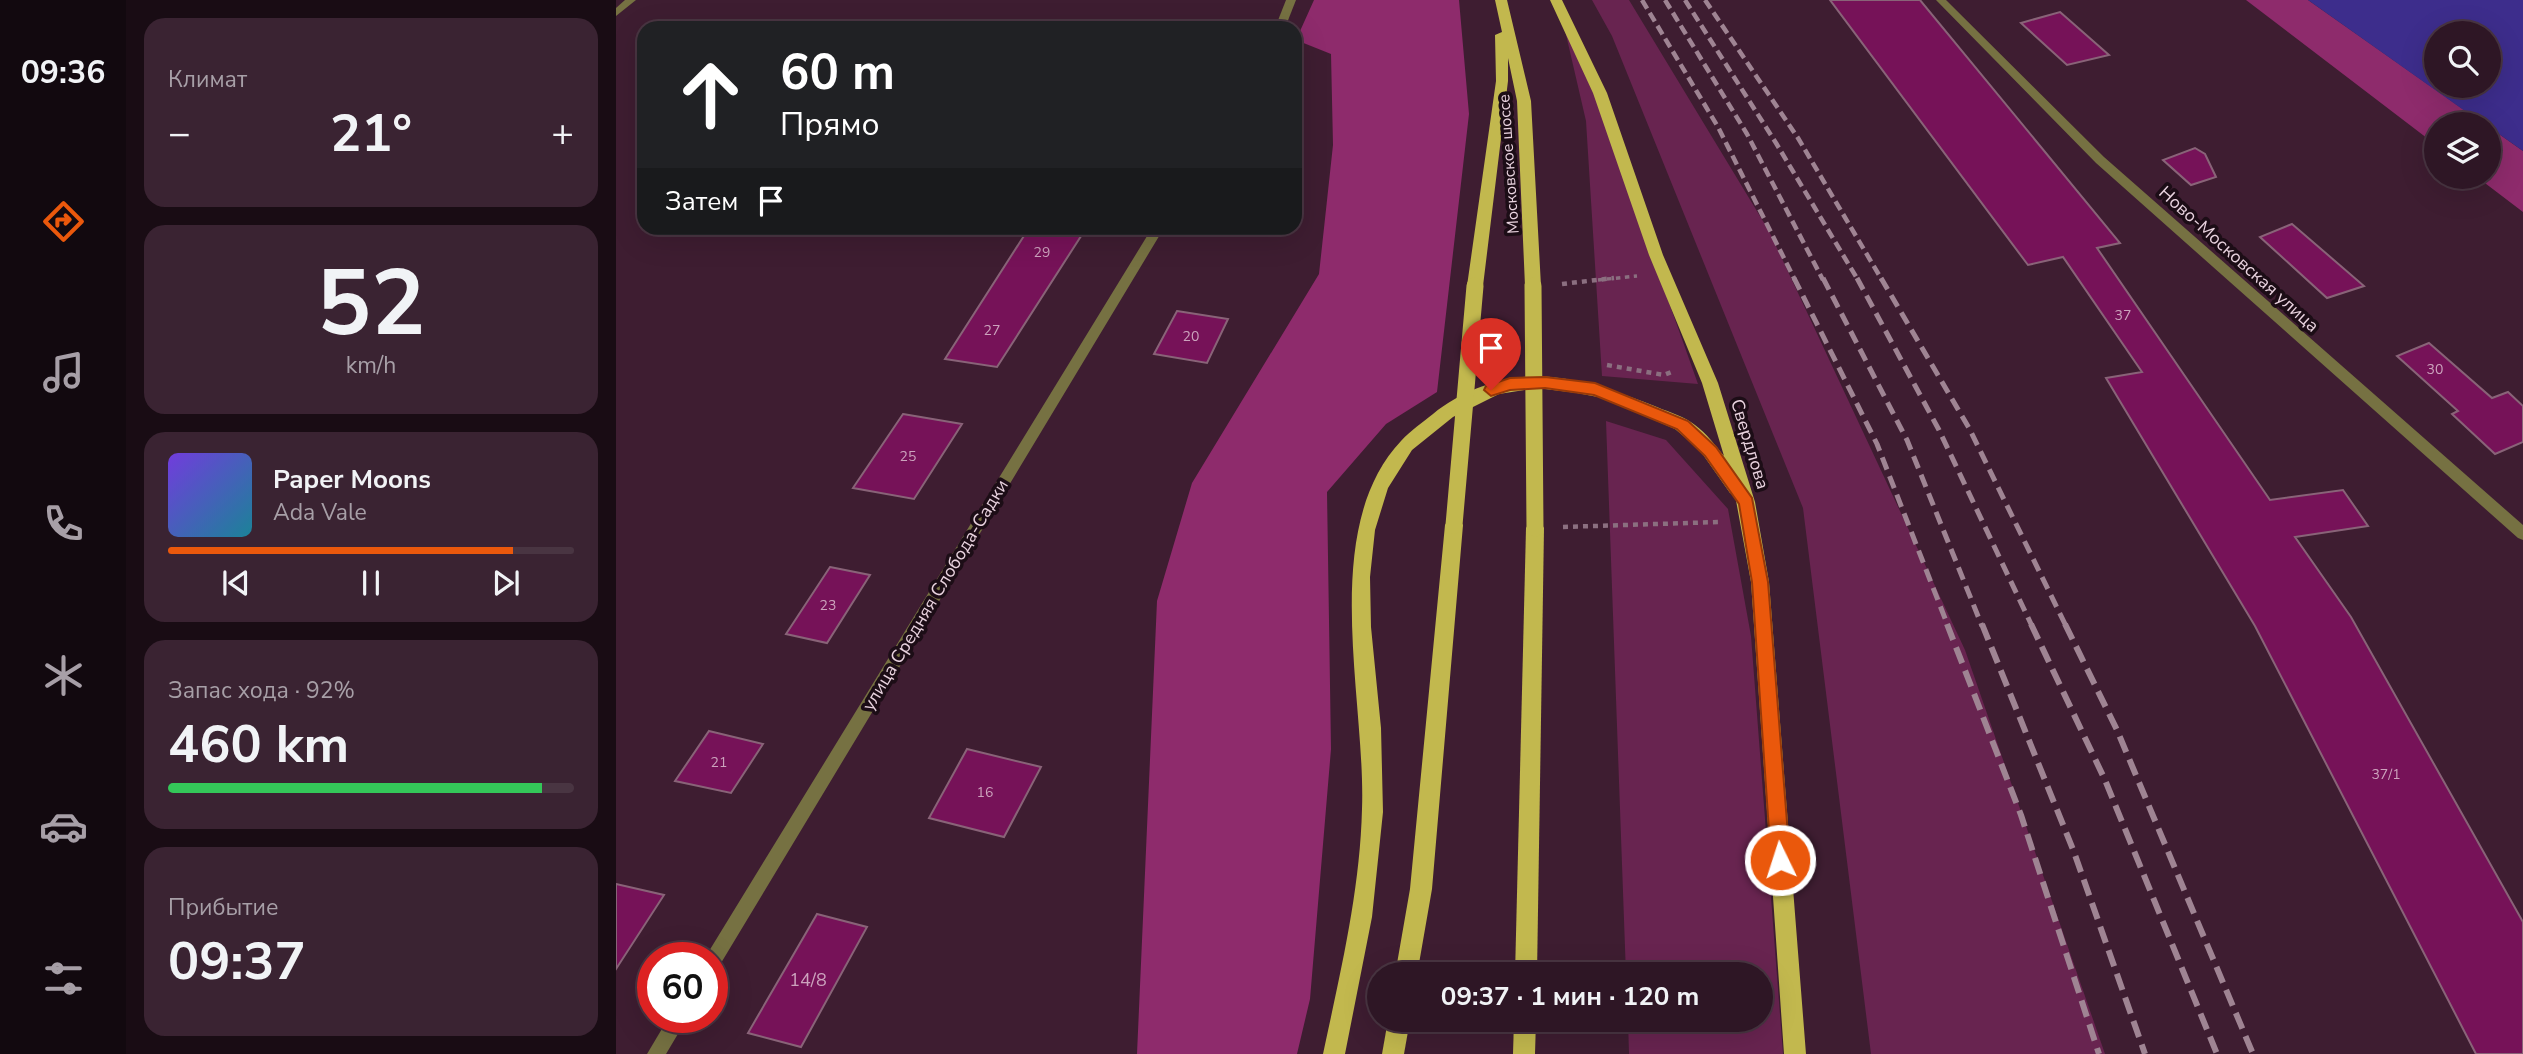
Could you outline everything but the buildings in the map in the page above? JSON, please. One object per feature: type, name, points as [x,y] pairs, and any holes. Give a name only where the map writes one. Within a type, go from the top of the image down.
[{"type":"main road","points":[[1408,962],[1421,889],[1475,286],[1502,81],[1501,0]]},
{"type":"main road","name":"Московское шоссе","points":[[1501,0],[1524,101],[1533,286],[1535,528],[1526,962]]},
{"type":"main road","name":"Свердлова","points":[[1556,0],[1600,93],[1656,255],[1710,383],[1746,502],[1760,582],[1795,1054]]},
{"type":"main road","points":[[1335,1054],[1359,939],[1373,778],[1361,600],[1364,534],[1377,488],[1398,452],[1429,423],[1473,396],[1510,384],[1545,383],[1595,389],[1682,425],[1711,451],[1746,502]]},
{"type":"main road","points":[[1393,1054],[1397,1032]]},
{"type":"main road","points":[[1524,1054],[1525,1032]]},
{"type":"street","points":[[616,13],[631,0]]},
{"type":"street","points":[[1283,21],[1291,0]]},
{"type":"street","name":"Ново-Московская улица","points":[[1941,0],[2100,160],[2523,534]]},
{"type":"street","name":"улица Средняя Слобода-Садки","points":[[724,942],[1154,235]]},
{"type":"street","points":[[656,1054],[669,1033]]},
{"type":"path","points":[[1533,286],[1639,276]]},
{"type":"path","points":[[1535,528],[1720,522]]},
{"type":"shaded area","points":[[1314,0],[1459,0],[1469,114],[1437,392],[1386,424],[1327,492],[1331,749],[1310,999],[1297,1054],[1137,1054],[1157,601],[1192,483],[1319,274],[1333,145],[1331,54],[1302,42],[1302,27]]},
{"type":"shaded area","points":[[1558,0],[1561,0],[1698,384],[1602,376],[1586,121]]},
{"type":"shaded area","points":[[1592,0],[1629,0],[1769,231],[1965,650],[2105,1054],[1871,1054],[1803,508],[1612,36]]},
{"type":"shaded area","points":[[2246,0],[2308,0],[2424,82],[2424,98],[2447,98],[2467,112],[2424,112],[2424,136]]},
{"type":"shaded area","points":[[2308,0],[2523,0],[2523,151],[2501,135],[2501,112],[2466,112],[2446,98],[2501,98],[2501,21],[2424,21],[2424,82]]},
{"type":"shaded area","points":[[2501,135],[2523,151],[2523,212],[2493,189],[2501,189]]},
{"type":"shaded area","points":[[1606,421],[1666,440],[1728,509],[1751,636],[1783,1054],[1629,1054],[1628,1032],[1773,1032],[1773,962],[1626,962]]},
{"type":"railway","points":[[1642,0],[1718,127],[1795,280]]},
{"type":"railway","points":[[1665,0],[1747,134],[1823,280]]},
{"type":"railway","points":[[1685,0],[1776,143],[1858,280]]},
{"type":"railway","points":[[1705,0],[1798,138],[1882,280]]},
{"type":"railway","points":[[1823,278],[1907,440],[1982,626]]},
{"type":"railway","points":[[1857,278],[1939,430],[2032,626]]},
{"type":"railway","points":[[1881,278],[1969,428],[2066,626]]},
{"type":"railway","points":[[1795,280],[1877,444],[1948,626]]},
{"type":"railway","points":[[1947,624],[2021,815],[2099,1054]]},
{"type":"railway","points":[[1982,624],[2074,852],[2145,1054]]},
{"type":"railway","points":[[2031,624],[2105,780],[2217,1054]]},
{"type":"railway","points":[[2065,624],[2117,730],[2253,1054]]},
{"type":"route","points":[[1491,390],[1510,384],[1545,383],[1595,389],[1682,425],[1711,451],[1746,502],[1760,582],[1780,860]]}]
